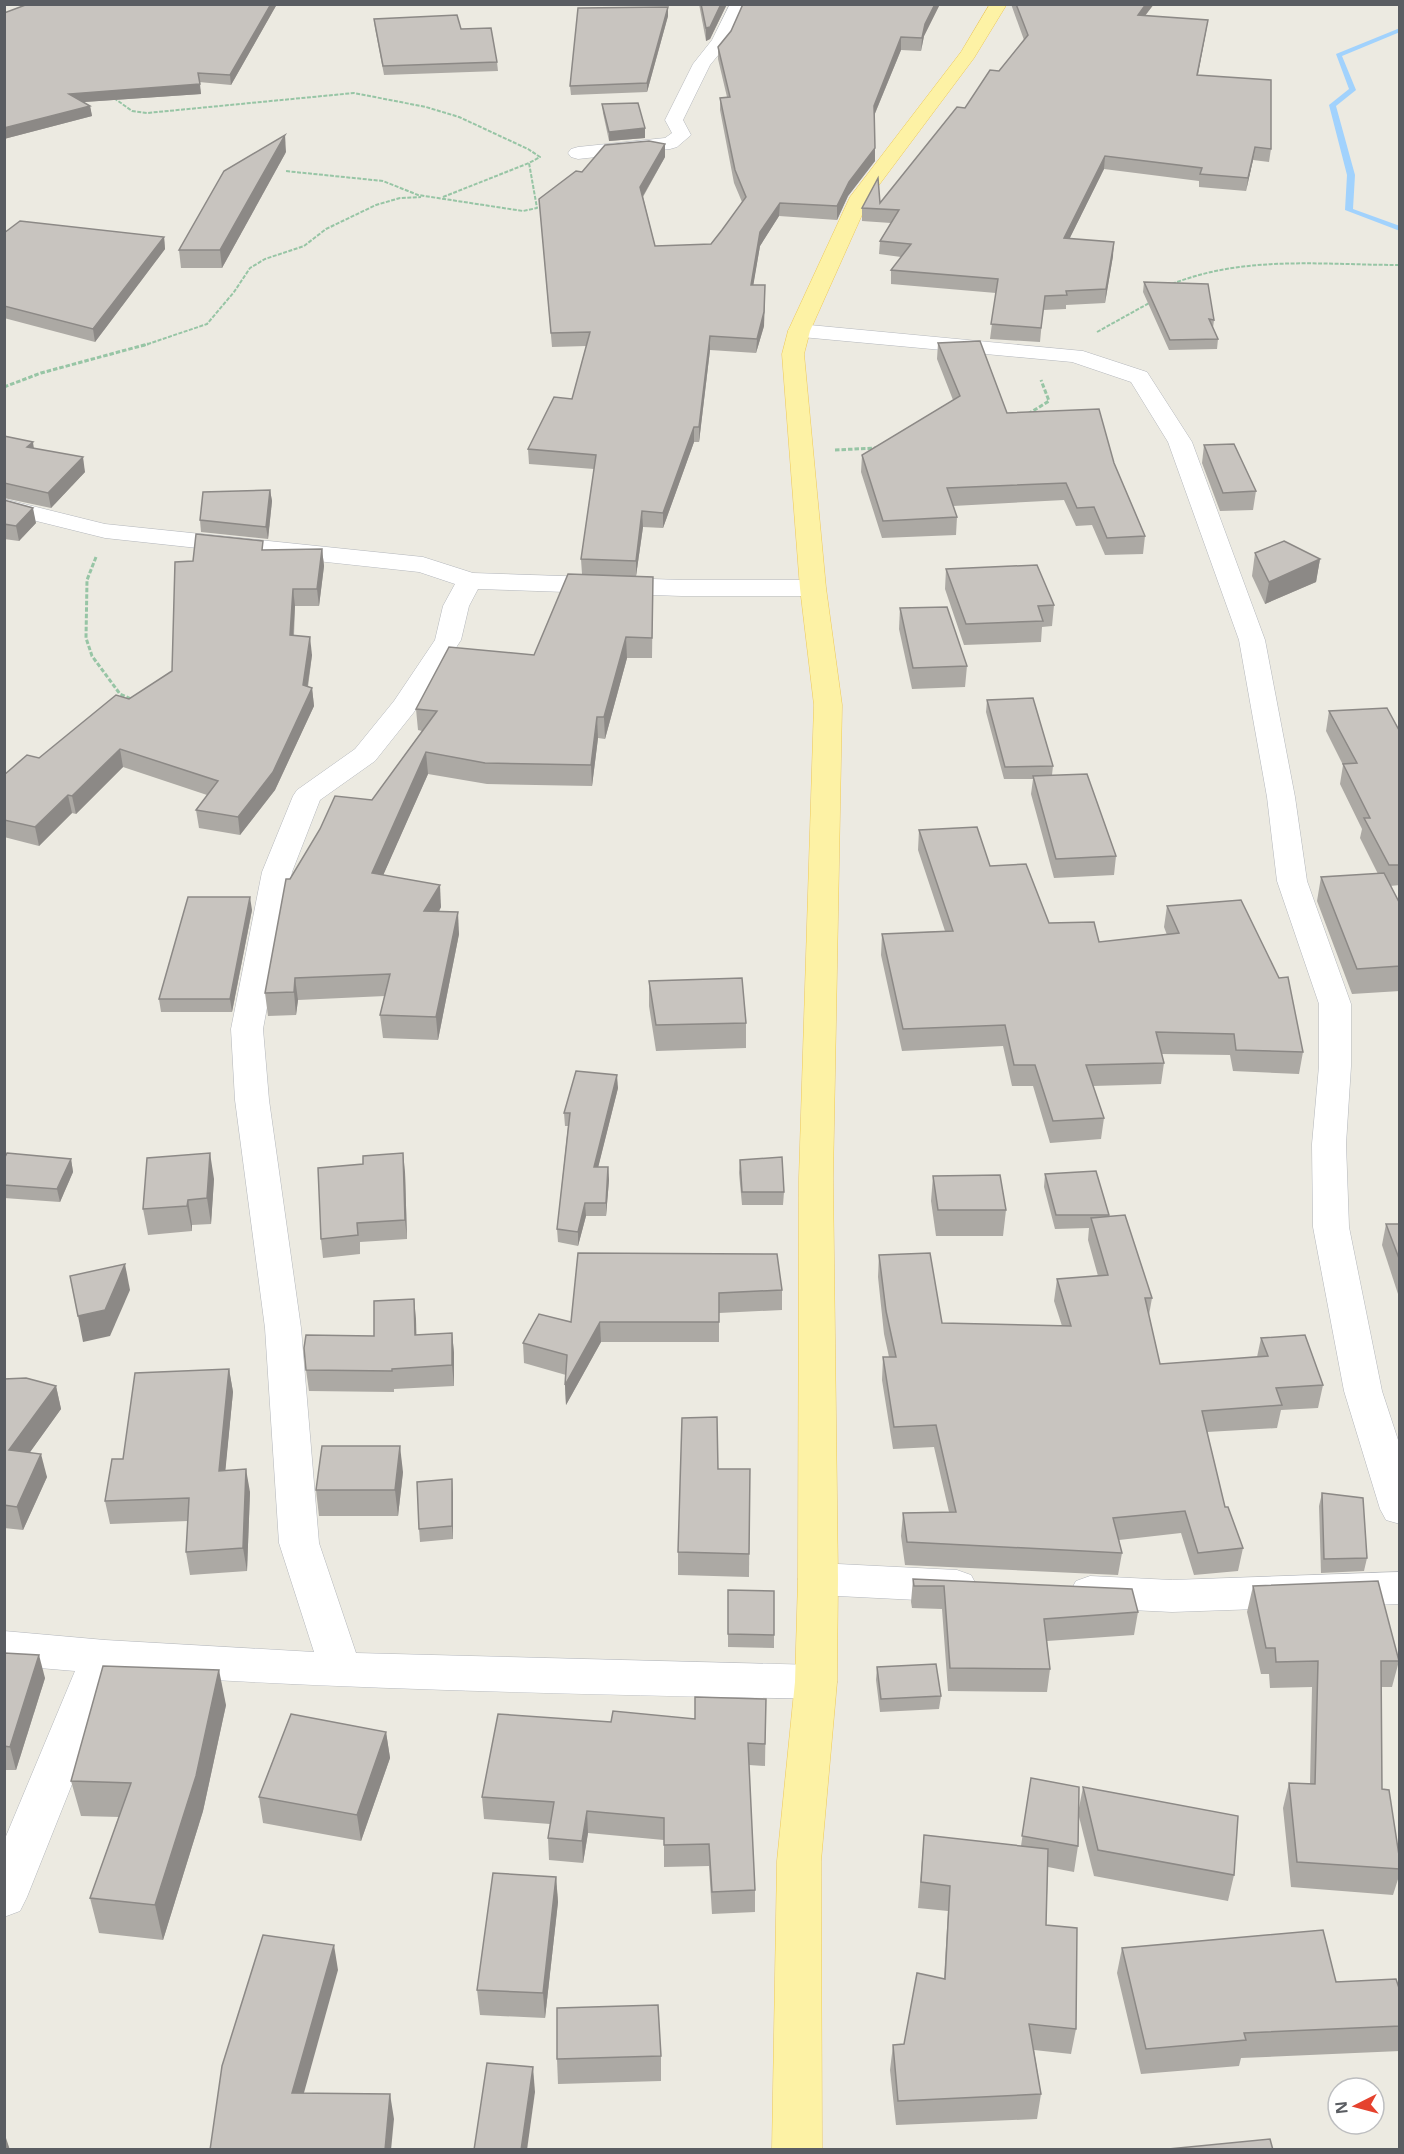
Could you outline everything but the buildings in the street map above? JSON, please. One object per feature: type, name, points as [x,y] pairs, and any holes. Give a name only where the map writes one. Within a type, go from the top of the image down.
[{"type":"main road","points":[[798,2150],[800,1861],[816,1682],[818,1579],[816,1178],[828,705],[813,588],[793,354],[799,331],[860,197],[968,54],[999,4]]},
{"type":"street","points":[[578,153],[670,143],[678,140],[682,135],[674,120],[702,64],[720,42],[739,4]]},
{"type":"street","points":[[799,331],[1075,356],[1139,377],[1180,442],[1252,640],[1281,797],[1292,881],[1335,1004],[1335,1066],[1329,1144],[1331,1227],[1363,1390],[1400,1509]]},
{"type":"street","points":[[4,506],[105,531],[423,565],[471,581],[682,588],[813,588]]},
{"type":"street","points":[[341,1670],[299,1543],[283,1329],[252,1100],[247,1029],[277,872],[307,796],[365,754],[404,706],[448,640],[456,606],[471,581]]},
{"type":"street","points":[[818,1579],[995,1588]]},
{"type":"street","points":[[1054,1591],[1172,1596],[1400,1588]]},
{"type":"street","points":[[4,1648],[102,1657],[341,1670],[816,1682]]},
{"type":"street","points":[[4,1897],[102,1657]]},
{"type":"path","points":[[4,387],[41,373],[164,340],[207,324],[234,292],[250,268],[265,259],[304,246],[326,229],[376,205],[400,198],[442,197],[540,157],[528,149],[459,117],[389,99],[354,93],[147,113],[132,111],[112,96]]},
{"type":"path","points":[[285,171],[383,181],[418,195],[523,211],[537,207],[529,163]]},
{"type":"path","points":[[105,531],[87,580],[86,638],[92,656],[120,693],[138,703]]},
{"type":"waterway","points":[[1400,30],[1338,55],[1353,90],[1332,105],[1351,175],[1349,210],[1400,229]]}]
